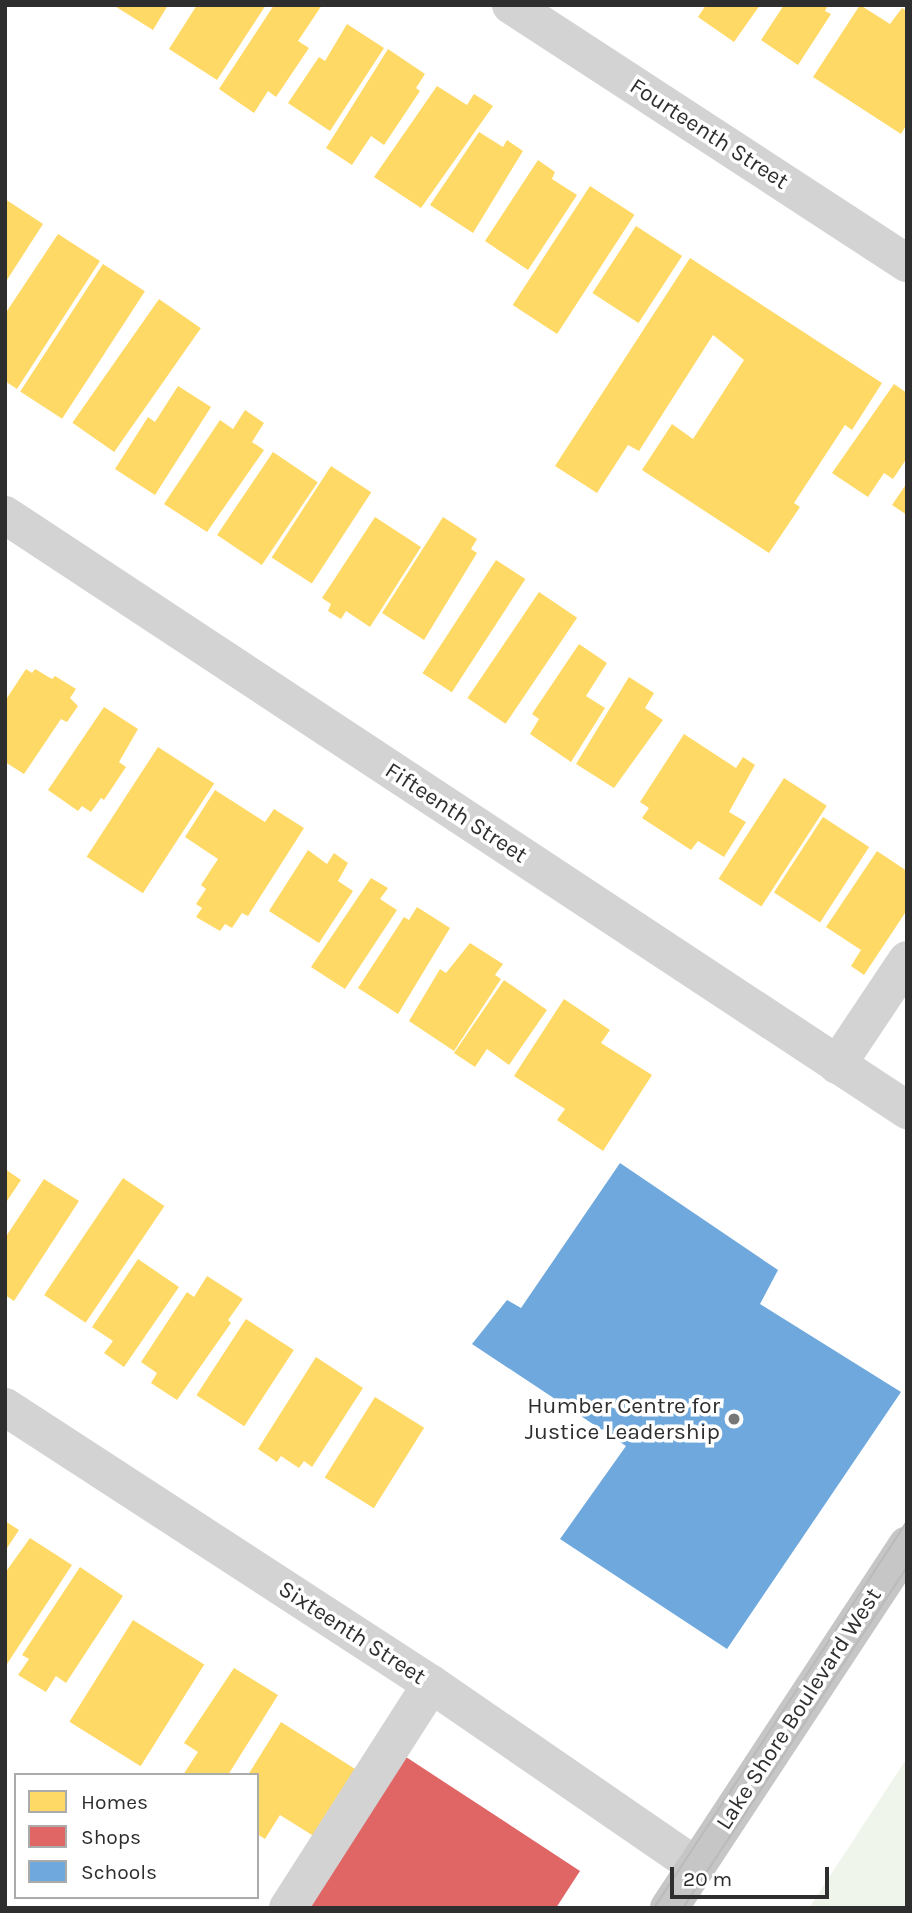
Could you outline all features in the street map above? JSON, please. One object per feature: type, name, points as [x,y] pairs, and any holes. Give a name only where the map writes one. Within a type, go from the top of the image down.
[{"type":"main road","name":"Lake Shore Boulevard West","points":[[668,1908],[907,1545]]},
{"type":"street","name":"Fourteenth Street","points":[[511,5],[907,263]]},
{"type":"street","name":"Fifteenth Street","points":[[5,515],[907,1110]]},
{"type":"street","points":[[837,1065],[907,960]]},
{"type":"street","name":"Sixteenth Street","points":[[5,1407],[431,1684],[696,1866]]},
{"type":"street","points":[[288,1908],[431,1684]]},
{"type":"shaded area","points":[[907,1758],[907,1908],[809,1908]]},
{"type":"building: Homes","points":[[113,5],[168,5],[153,30]]},
{"type":"building: Homes","points":[[197,5],[266,5],[217,80],[169,49]]},
{"type":"building: Homes","points":[[274,5],[322,5],[298,41],[309,48],[276,97],[268,91],[254,113],[219,89]]},
{"type":"building: Homes","points":[[706,5],[760,5],[734,42],[698,17]]},
{"type":"building: Homes","points":[[784,5],[828,5],[825,11],[831,14],[798,65],[761,40]]},
{"type":"building: Homes","points":[[860,5],[890,24],[902,8],[907,11],[907,124],[901,134],[813,77]]},
{"type":"building: Homes","points":[[347,24],[384,48],[330,131],[288,103],[319,57],[325,61]]},
{"type":"building: Homes","points":[[388,49],[425,74],[416,88],[420,91],[384,145],[371,136],[352,165],[326,148]]},
{"type":"building: Homes","points":[[437,86],[467,105],[474,94],[493,106],[421,208],[374,177]]},
{"type":"building: Homes","points":[[479,132],[503,147],[507,140],[523,151],[473,233],[430,205]]},
{"type":"building: Homes","points":[[538,160],[555,172],[552,179],[577,195],[528,270],[485,241]]},
{"type":"building: Homes","points":[[590,186],[634,215],[557,334],[513,305]]},
{"type":"building: Homes","points":[[5,199],[43,224],[5,283]]},
{"type":"building: Homes","points":[[636,226],[682,256],[639,323],[592,293]]},
{"type":"building: Homes","points":[[58,234],[100,261],[17,389],[5,381],[5,314]]},
{"type":"building: Homes","points":[[690,258],[882,383],[852,430],[845,425],[794,503],[800,507],[769,553],[642,470],[672,424],[693,439],[744,360],[713,335],[639,451],[628,445],[597,493],[555,466]]},
{"type":"building: Homes","points":[[103,264],[145,291],[62,419],[20,391]]},
{"type":"building: Homes","points":[[159,299],[201,328],[114,452],[72,423]]},
{"type":"building: Homes","points":[[894,384],[907,393],[907,458],[893,479],[884,473],[868,497],[832,473]]},
{"type":"building: Homes","points":[[178,386],[211,407],[155,495],[115,469],[148,417],[155,422]]},
{"type":"building: Homes","points":[[245,410],[264,423],[252,442],[264,450],[207,532],[164,504],[220,420],[233,429]]},
{"type":"building: Homes","points":[[273,452],[318,482],[262,565],[217,535]]},
{"type":"building: Homes","points":[[331,466],[371,492],[312,584],[272,557]]},
{"type":"building: Homes","points":[[907,483],[907,515],[892,505]]},
{"type":"building: Homes","points":[[375,517],[421,547],[370,627],[346,611],[341,619],[328,611],[331,604],[322,598]]},
{"type":"building: Homes","points":[[443,517],[477,539],[471,549],[477,553],[424,640],[382,613]]},
{"type":"building: Homes","points":[[496,560],[525,579],[452,692],[422,673]]},
{"type":"building: Homes","points":[[539,592],[577,618],[506,724],[467,698]]},
{"type":"building: Homes","points":[[579,644],[607,663],[586,696],[605,708],[571,762],[530,734],[539,719],[532,714]]},
{"type":"building: Homes","points":[[26,669],[32,673],[35,669],[52,679],[55,676],[76,689],[70,698],[78,706],[67,722],[61,719],[24,774],[5,762],[5,701]]},
{"type":"building: Homes","points":[[629,677],[654,693],[645,708],[663,720],[614,788],[576,764]]},
{"type":"building: Homes","points":[[104,707],[138,729],[119,762],[126,767],[104,800],[101,798],[91,812],[82,806],[78,811],[48,790]]},
{"type":"building: Homes","points":[[684,734],[736,768],[743,757],[755,765],[729,812],[746,822],[724,857],[698,841],[691,850],[642,818],[649,808],[640,802]]},
{"type":"building: Homes","points":[[158,747],[214,783],[143,893],[87,857]]},
{"type":"building: Homes","points":[[784,778],[827,806],[761,906],[719,879]]},
{"type":"building: Homes","points":[[215,790],[265,822],[274,809],[304,828],[248,916],[242,913],[232,928],[225,924],[220,931],[196,917],[202,908],[196,904],[206,889],[201,885],[218,859],[185,837]]},
{"type":"building: Homes","points":[[823,817],[869,847],[820,922],[774,892]]},
{"type":"building: Homes","points":[[308,850],[327,864],[334,853],[348,863],[338,881],[353,891],[319,943],[269,911]]},
{"type":"building: Homes","points":[[877,851],[907,871],[907,910],[864,975],[851,966],[861,950],[826,927]]},
{"type":"building: Homes","points":[[371,878],[388,888],[380,899],[397,910],[345,989],[311,967]]},
{"type":"building: Homes","points":[[417,907],[450,928],[398,1014],[358,988],[404,917],[409,920]]},
{"type":"building: Homes","points":[[470,943],[503,964],[495,975],[501,979],[454,1051],[409,1021],[440,969],[446,973]]},
{"type":"building: Homes","points":[[504,980],[547,1010],[509,1065],[487,1049],[475,1067],[454,1053]]},
{"type":"building: Homes","points":[[564,999],[610,1030],[601,1043],[652,1075],[603,1151],[557,1120],[565,1109],[514,1076]]},
{"type":"building: Homes","points":[[5,1169],[21,1180],[5,1204]]},
{"type":"building: Homes","points":[[123,1178],[164,1206],[86,1323],[44,1295]]},
{"type":"building: Homes","points":[[44,1179],[79,1201],[14,1301],[5,1295],[5,1238]]},
{"type":"building: Homes","points":[[138,1259],[179,1287],[124,1367],[104,1353],[113,1341],[92,1327]]},
{"type":"building: Homes","points":[[207,1276],[243,1299],[228,1320],[231,1323],[177,1400],[151,1383],[157,1373],[141,1362],[187,1292],[194,1297]]},
{"type":"building: Homes","points":[[246,1319],[294,1350],[244,1426],[196,1395]]},
{"type":"building: Homes","points":[[316,1357],[363,1388],[312,1467],[304,1461],[299,1468],[281,1456],[277,1462],[258,1449]]},
{"type":"building: Homes","points":[[375,1397],[424,1428],[374,1508],[325,1478]]},
{"type":"building: Homes","points":[[5,1521],[19,1530],[5,1551]]},
{"type":"building: Homes","points":[[30,1538],[72,1565],[5,1667],[5,1573]]},
{"type":"building: Homes","points":[[80,1567],[123,1596],[66,1683],[56,1676],[46,1692],[18,1675],[29,1659],[22,1655]]},
{"type":"building: Homes","points":[[133,1620],[204,1665],[141,1766],[69,1722]]},
{"type":"building: Homes","points":[[234,1668],[278,1695],[229,1773],[184,1773],[198,1752],[184,1743]]},
{"type":"building: Homes","points":[[281,1722],[363,1774],[320,1840],[280,1815],[265,1839],[259,1835],[259,1773],[249,1773]]},
{"type":"building: Shops","points":[[403,1755],[580,1871],[556,1908],[302,1908]]},
{"type":"building: Schools","name":"Humber Centre for Justice Leadership","points":[[620,1163],[778,1270],[760,1304],[901,1392],[727,1649],[560,1539],[626,1446],[472,1344],[507,1300],[521,1308]]},
{"type":"tram line","points":[[654,1908],[907,1521]]},
{"type":"tram line","points":[[683,1908],[907,1567]]},
{"type":"place","name":"Humber Centre for Justice Leadership","points":[[734,1419]]}]
